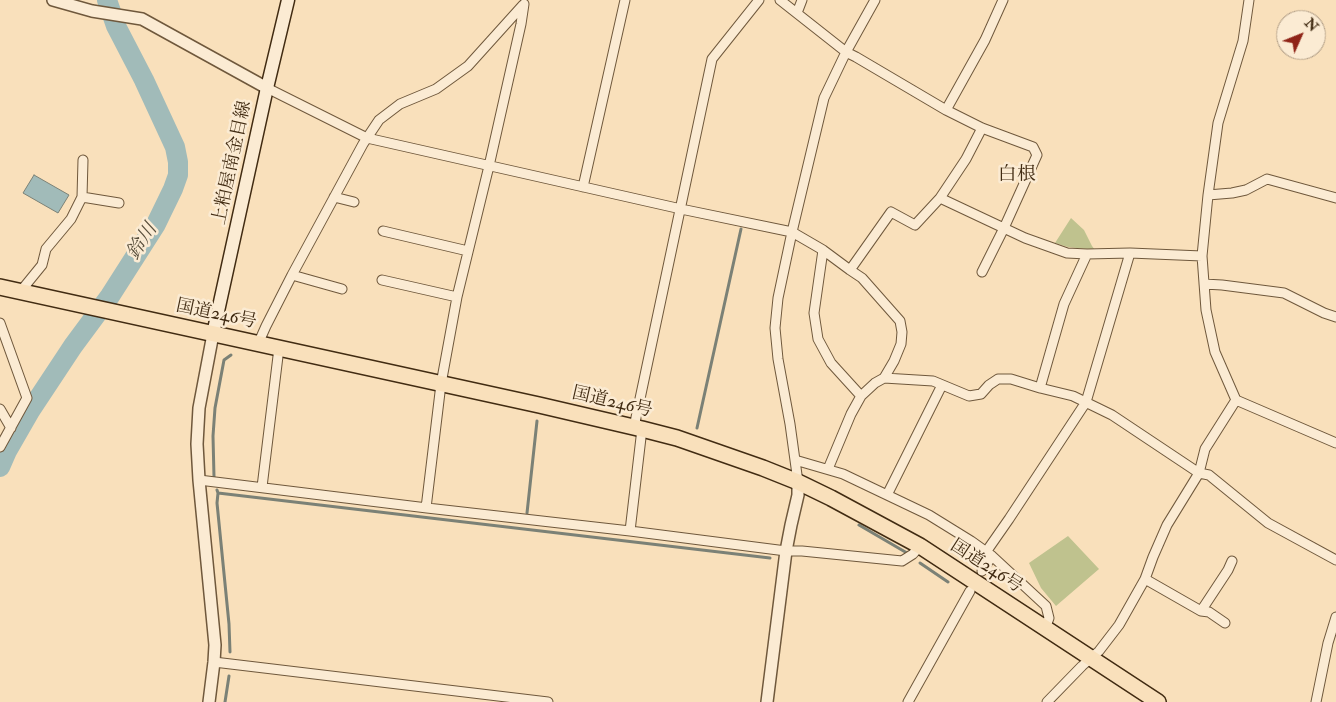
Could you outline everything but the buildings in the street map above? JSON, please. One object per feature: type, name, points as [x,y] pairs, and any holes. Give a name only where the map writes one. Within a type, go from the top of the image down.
[{"type":"highway","name":"国道246号","points":[[0,288],[638,428],[678,438],[763,468],[798,482],[876,521],[920,546],[1158,702]]},
{"type":"main road","name":"上粕屋南金目線","points":[[213,334],[288,0]]},
{"type":"street","points":[[53,0],[98,12],[142,19],[267,88],[367,138],[681,209],[792,232],[822,250],[862,278],[900,321],[902,332],[901,344],[894,361],[884,378],[875,383],[861,396],[851,414],[828,469]]},
{"type":"street","points":[[583,187],[625,0]]},
{"type":"street","points":[[630,531],[638,428],[712,59],[759,0]]},
{"type":"street","points":[[780,0],[846,52],[946,110],[982,128],[1033,147],[1037,155],[982,272]]},
{"type":"street","points":[[797,14],[802,0]]},
{"type":"street","points":[[767,702],[786,551],[790,525],[798,495],[795,460],[778,359],[775,328],[778,298],[824,98],[846,52],[876,0]]},
{"type":"street","points":[[946,110],[985,40],[1003,0]]},
{"type":"street","points":[[1249,0],[1243,41],[1218,123],[1208,195],[1202,256],[1206,310],[1215,352],[1236,400],[1336,443]]},
{"type":"street","points":[[258,344],[334,197],[379,120],[400,104],[436,89],[468,66],[525,2]]},
{"type":"street","points":[[426,508],[441,384],[457,297],[489,166],[525,2]]},
{"type":"street","points":[[850,270],[891,212],[915,226],[940,198],[966,159],[982,128]]},
{"type":"street","points":[[20,292],[42,265],[46,249],[71,219],[82,197],[83,160]]},
{"type":"street","points":[[1208,195],[1246,190],[1267,178],[1336,198]]},
{"type":"street","points":[[82,197],[119,203]]},
{"type":"street","points":[[334,197],[354,202]]},
{"type":"street","points":[[940,198],[1025,238],[1067,253],[1130,252],[1202,256]]},
{"type":"street","points":[[383,231],[468,251]]},
{"type":"street","points":[[822,250],[814,313],[818,339],[831,363],[861,396]]},
{"type":"street","points":[[982,571],[989,554],[1009,519],[1086,402],[1130,252]]},
{"type":"street","points":[[1040,388],[1064,304],[1087,254]]},
{"type":"street","points":[[292,275],[342,289]]},
{"type":"street","points":[[382,280],[457,297]]},
{"type":"street","points":[[1204,284],[1284,293],[1336,318]]},
{"type":"street","points":[[0,323],[27,398],[0,447]]},
{"type":"street","points":[[209,702],[214,662],[213,627],[197,444],[199,408],[213,334]]},
{"type":"street","points":[[262,487],[279,348]]},
{"type":"street","points":[[884,378],[933,381],[969,396],[981,394],[998,379],[1011,379],[1073,396],[1112,415],[1199,473],[1209,475],[1268,524],[1336,560]]},
{"type":"street","points":[[887,494],[942,385]]},
{"type":"street","points":[[1047,702],[1099,650],[1118,625],[1145,578],[1167,525],[1199,473],[1205,449],[1236,400]]},
{"type":"street","points":[[0,408],[11,428]]},
{"type":"street","points":[[795,460],[843,474],[887,494],[929,515],[971,541],[989,554],[1046,606],[1049,618],[1045,629]]},
{"type":"street","points":[[199,480],[786,551],[902,561],[913,554],[920,546]]},
{"type":"street","points":[[1201,611],[1232,561]]},
{"type":"street","points":[[1145,578],[1201,611],[1209,612],[1225,623]]},
{"type":"street","points":[[908,702],[970,591]]},
{"type":"street","points":[[1316,702],[1328,643],[1336,617]]},
{"type":"street","points":[[214,662],[548,702]]},
{"type":"green space","points":[[1071,218],[1084,230],[1095,250],[1068,247],[1055,243]]},
{"type":"green space","points":[[1068,536],[1099,569],[1056,606],[1041,588],[1029,563]]},
{"type":"water","points":[[34,175],[69,195],[58,213],[23,193]]},
{"type":"waterway","name":"鈴川","points":[[0,467],[30,411],[73,346],[110,296],[156,224],[178,175],[175,147],[144,80],[116,26],[107,0]]},
{"type":"waterway","points":[[697,428],[741,229]]},
{"type":"waterway","points":[[214,477],[213,436],[215,408],[224,360],[231,355]]},
{"type":"waterway","points":[[527,513],[537,421]]},
{"type":"waterway","points":[[217,490],[230,652]]},
{"type":"waterway","points":[[218,493],[770,558]]},
{"type":"waterway","points":[[859,525],[907,553]]},
{"type":"waterway","points":[[920,563],[948,582]]},
{"type":"waterway","points":[[225,702],[229,676]]},
{"type":"district","name":"白根","points":[[1017,176]]}]
